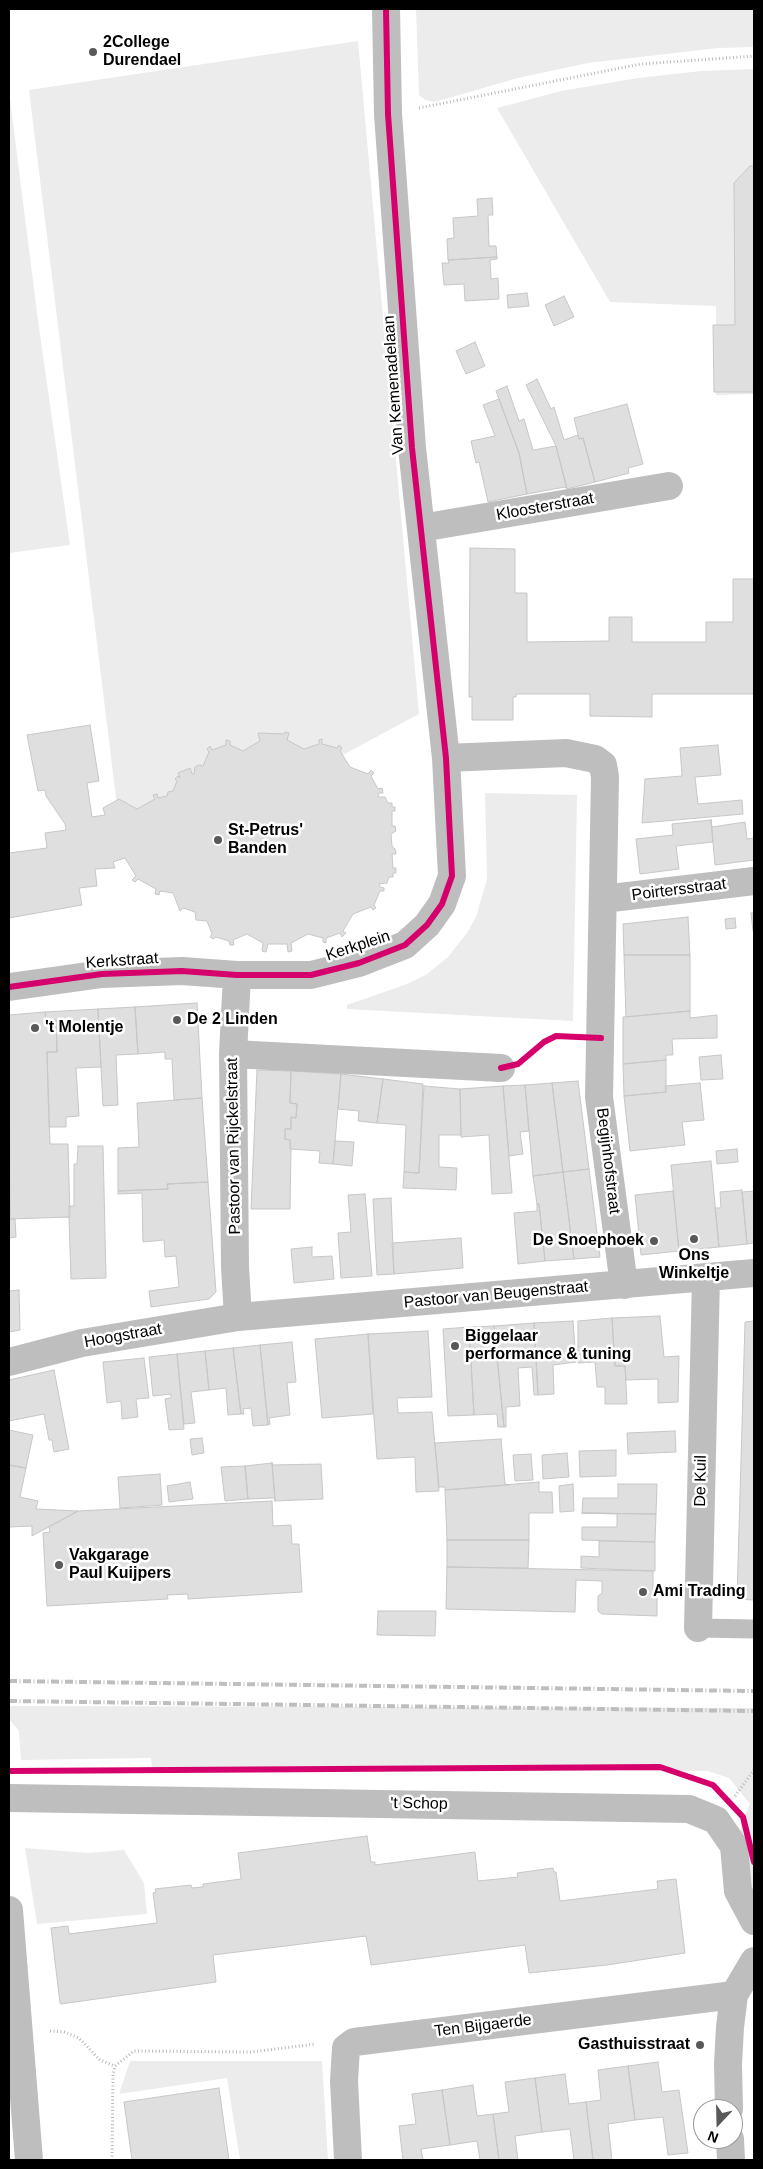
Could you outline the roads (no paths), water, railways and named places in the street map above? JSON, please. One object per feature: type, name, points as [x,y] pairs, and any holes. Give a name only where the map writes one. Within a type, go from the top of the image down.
[{"type":"street","name":"Van Kemenadelaan","points":[[386,9],[388,114],[412,448],[446,758]]},
{"type":"street","name":"Kloosterstraat","points":[[421,528],[669,486]]},
{"type":"street","points":[[446,758],[566,753],[595,759],[603,765],[605,777],[603,899]]},
{"type":"street","name":"Kerkplein","points":[[237,975],[311,975],[359,963],[405,945],[428,925],[442,904],[452,876],[446,758]]},
{"type":"street","name":"Poirtersstraat","points":[[603,899],[754,881]]},
{"type":"street","name":"Begijnhofstraat","points":[[603,899],[600,1097],[624,1285]]},
{"type":"street","name":"Kerkstraat","points":[[9,987],[102,974],[182,971],[237,975]]},
{"type":"street","name":"Pastoor van Rijckelstraat","points":[[237,975],[233,1054],[235,1267],[238,1317]]},
{"type":"street","points":[[233,1054],[501,1068]]},
{"type":"street","name":"Pastoor van Beugenstraat","points":[[238,1317],[754,1273]]},
{"type":"street","name":"De Kuil","points":[[698,1628],[706,1278]]},
{"type":"street","name":"Hoogstraat","points":[[9,1362],[82,1343],[238,1317]]},
{"type":"street","name":"'t Schop","points":[[9,1798],[689,1809],[716,1820],[734,1846],[738,1892],[754,1920]]},
{"type":"street","points":[[9,1910],[29,2160]]},
{"type":"street","points":[[729,2099],[728,2064],[734,1995],[754,1961]]},
{"type":"street","name":"Ten Bijgaerde","points":[[348,2160],[344,2081],[346,2048],[354,2042],[734,1995]]},
{"type":"lane","name":"De Kuil","points":[[698,1628],[754,1629]]},
{"type":"railway","points":[[9,1681],[754,1691]]},
{"type":"railway","points":[[9,1701],[754,1711]]},
{"type":"place","name":"2College Durendael","points":[[93,52]]},
{"type":"place","name":"St-Petrus' Banden","points":[[218,840]]},
{"type":"place","name":"De 2 Linden","points":[[177,1020]]},
{"type":"place","name":"'t Molentje","points":[[35,1028]]},
{"type":"place","name":"Ons Winkeltje","points":[[694,1239]]},
{"type":"place","name":"De Snoephoek","points":[[654,1241]]},
{"type":"place","name":"Biggelaar performance & tuning","points":[[455,1346]]},
{"type":"place","name":"Vakgarage Paul Kuijpers","points":[[59,1565]]},
{"type":"place","name":"Ami Trading","points":[[643,1592]]},
{"type":"place","name":"Gasthuisstraat","points":[[700,2045]]}]
